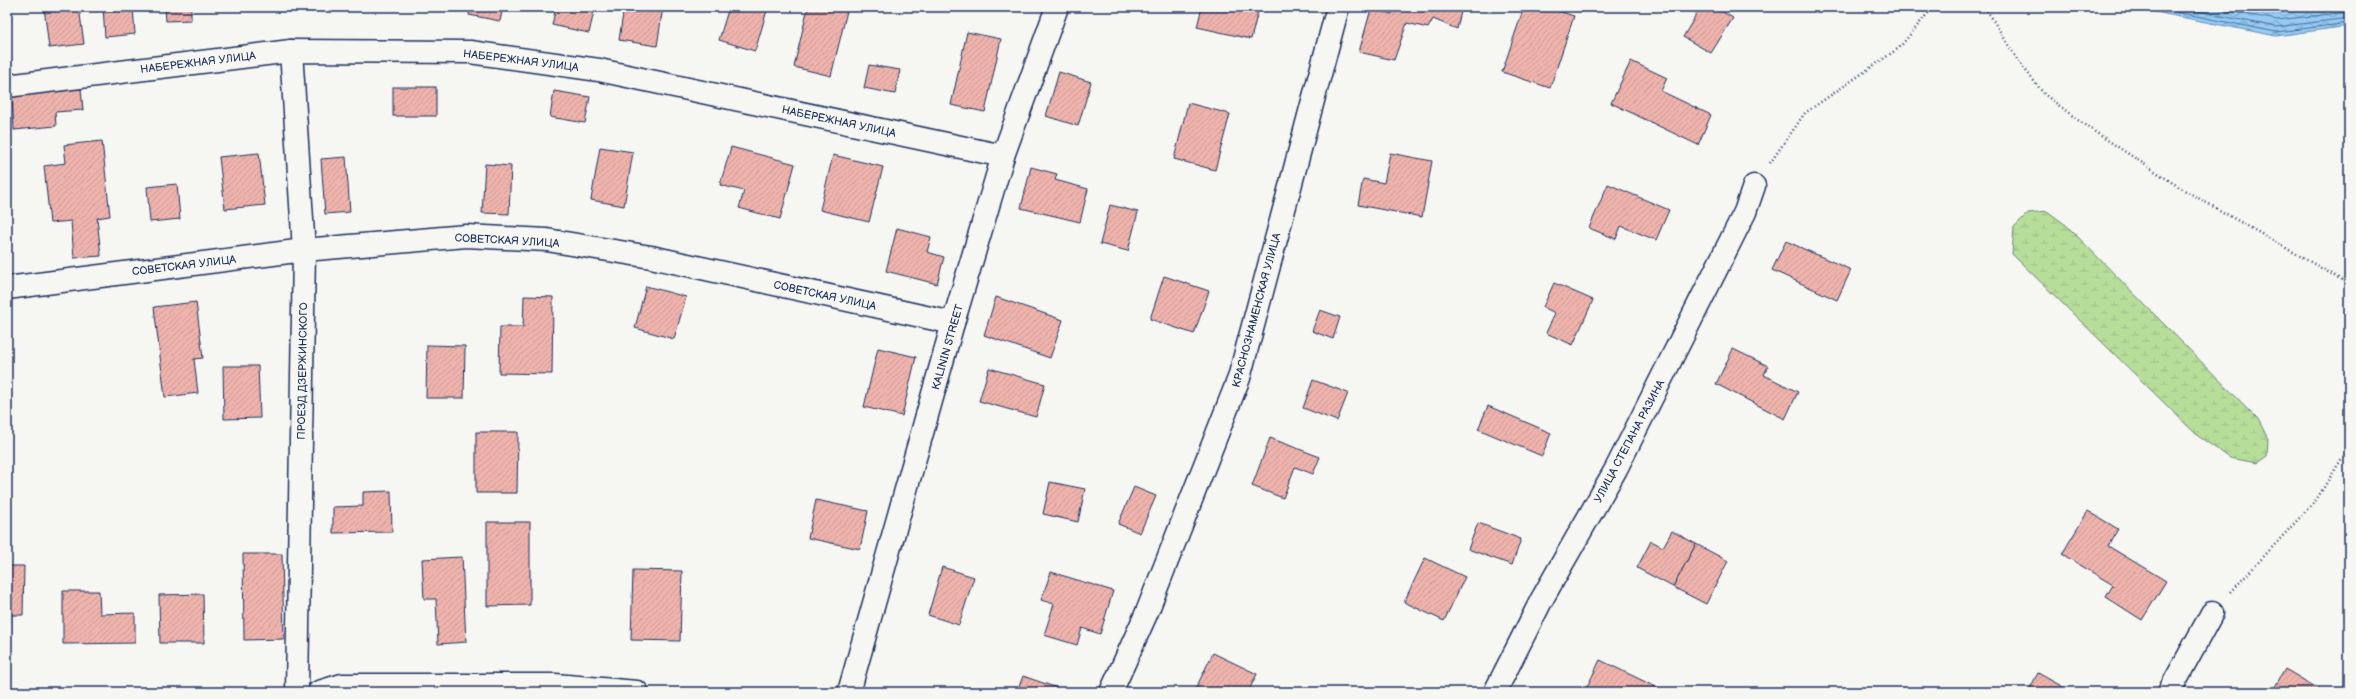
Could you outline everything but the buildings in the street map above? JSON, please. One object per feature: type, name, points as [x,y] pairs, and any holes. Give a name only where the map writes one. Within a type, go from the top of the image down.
[{"type":"street","name":"KALININ STREET","points":[[849,692],[953,322],[1003,156],[1058,7]]},
{"type":"street","name":"КРАСНОЗНАМЕНСКАЯ УЛИЦА","points":[[1111,692],[1147,612],[1239,378],[1338,7]]},
{"type":"street","name":"НАБЕРЕЖНАЯ УЛИЦА","points":[[7,86],[291,51],[470,52],[599,70],[1003,156]]},
{"type":"street","name":"ПРОЕЗД ДЗЕРЖИНСКОГО","points":[[291,51],[304,250],[297,692]]},
{"type":"street","name":"УЛИЦА СТЕПАНА РАЗИНА","points":[[1495,692],[1542,599],[1616,469],[1745,212],[1754,186]]},
{"type":"street","name":"СОВЕТСКАЯ УЛИЦА","points":[[7,288],[304,250],[466,236],[547,240],[651,257],[953,322]]},
{"type":"street","points":[[2169,692],[2212,613]]},
{"type":"street","points":[[319,692],[342,685],[637,692]]},
{"type":"path","points":[[1754,186],[1805,113],[1900,48],[1933,7]]},
{"type":"path","points":[[1985,7],[2017,59],[2044,94],[2086,126],[2179,187],[2349,284]]},
{"type":"path","points":[[2212,613],[2316,500],[2349,447]]},
{"type":"green space","points":[[2047,211],[2066,225],[2258,419],[2268,439],[2267,456],[2257,463],[2230,458],[2198,436],[2012,254],[2014,227],[2028,213]]},
{"type":"water","points":[[2130,7],[2349,7],[2349,26],[2276,36]]}]
